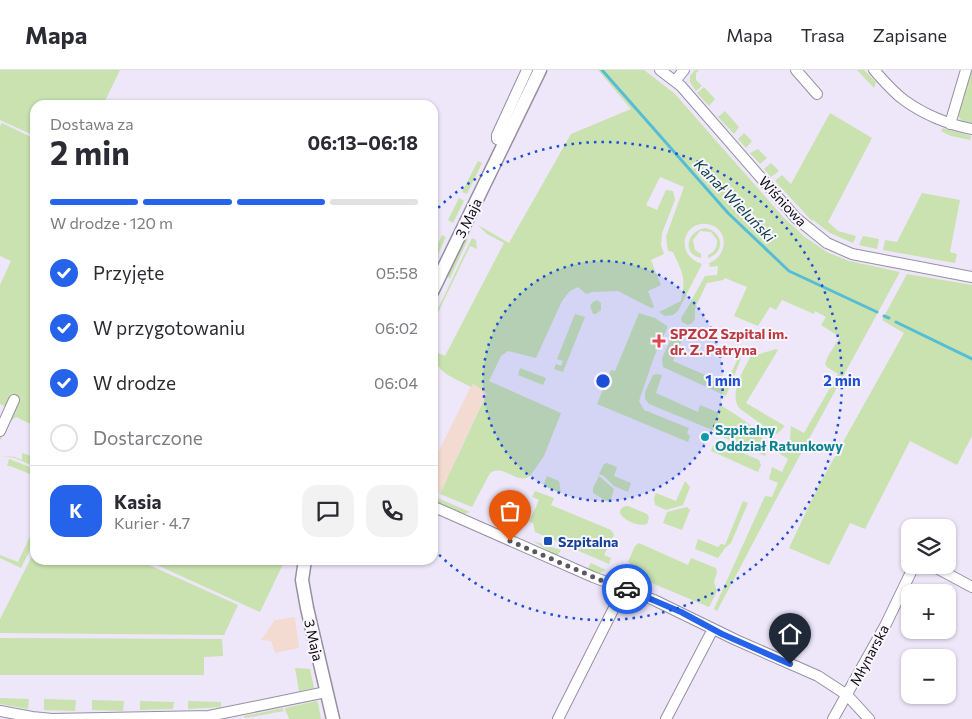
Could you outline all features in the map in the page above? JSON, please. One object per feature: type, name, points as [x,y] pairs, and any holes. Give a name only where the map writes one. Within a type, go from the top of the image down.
[{"type":"main road","name":"3 Maja","points":[[438,280],[540,70]]},
{"type":"main road","name":"3 Maja","points":[[304,565],[303,587],[332,719]]},
{"type":"street","points":[[505,143],[498,139],[497,136],[527,70]]},
{"type":"street","name":"Wiśniowa","points":[[660,70],[675,81],[796,218],[822,239],[840,249],[866,257],[972,276]]},
{"type":"street","points":[[675,81],[684,70]]},
{"type":"street","points":[[874,70],[904,100],[950,124],[972,129]]},
{"type":"street","points":[[950,124],[966,70]]},
{"type":"street","points":[[802,72],[817,94]]},
{"type":"street","points":[[0,432],[14,400]]},
{"type":"street","points":[[438,509],[593,577],[681,612],[713,629],[822,679],[847,696],[870,719]]},
{"type":"street","name":"Młynarska","points":[[833,719],[847,696],[910,574]]},
{"type":"street","points":[[948,574],[972,587]]},
{"type":"street","points":[[558,719],[624,588]]},
{"type":"street","points":[[666,719],[713,629]]},
{"type":"street","points":[[0,712],[51,718],[201,716],[232,712],[326,692]]},
{"type":"shaded area","points":[[472,384],[487,392],[440,494],[438,493],[438,453]]},
{"type":"shaded area","points":[[295,617],[299,648],[275,653],[271,641],[261,640],[275,620]]},
{"type":"green space","points":[[0,70],[120,70],[105,100],[30,100],[30,134],[0,120]]},
{"type":"green space","points":[[598,70],[644,70],[675,94],[784,218],[805,237],[827,252],[849,261],[900,272],[717,611],[714,609],[765,496],[772,497],[778,483],[769,479],[772,467],[782,472],[788,459],[780,454],[790,438],[791,426],[804,433],[838,374],[825,364],[840,337],[821,325],[826,317],[815,311],[814,314],[782,300],[776,310],[770,307],[758,326],[734,316],[747,287],[725,278],[707,283],[695,308],[695,319],[688,325],[682,322],[681,318],[691,302],[693,302],[691,301],[705,276],[717,275],[718,266],[710,267],[709,263],[720,254],[724,242],[723,236],[714,226],[707,224],[699,224],[687,233],[685,247],[688,254],[693,260],[702,264],[678,311],[673,315],[665,316],[659,312],[681,301],[683,276],[673,252],[668,251],[666,237],[684,187],[660,177],[646,205],[657,210],[666,190],[673,191],[675,200],[662,233],[661,245],[664,254],[651,260],[661,285],[648,291],[654,307],[651,308],[618,291],[586,294],[578,287],[570,291],[562,301],[536,358],[508,351],[501,356],[489,381],[561,413],[544,456],[530,476],[520,478],[500,471],[490,473],[472,507],[440,494],[487,393],[473,384],[471,387],[452,378],[438,366],[438,353],[445,356],[504,243],[487,234],[478,225],[509,243],[571,134],[631,109]]},
{"type":"green space","points":[[695,70],[699,70],[696,73],[696,80],[702,86],[696,91],[690,82],[690,76]]},
{"type":"green space","points":[[857,70],[864,70],[876,82],[874,88]]},
{"type":"green space","points":[[971,70],[972,123],[961,120],[958,114]]},
{"type":"green space","points":[[704,87],[715,99],[709,106],[697,93]]},
{"type":"green space","points":[[725,111],[739,127],[734,134],[718,117]]},
{"type":"green space","points":[[830,113],[872,138],[828,222],[838,231],[856,236],[853,243],[830,233],[812,221],[775,181],[782,175],[791,184]]},
{"type":"green space","points":[[2,123],[30,137],[30,424],[16,417],[9,422],[0,441],[0,437],[17,401],[6,407],[0,404],[0,285],[11,261],[0,256],[0,126]]},
{"type":"green space","points":[[943,128],[971,136],[970,140],[951,136],[941,131]]},
{"type":"green space","points":[[744,133],[752,141],[746,148],[738,139]]},
{"type":"green space","points":[[758,149],[767,158],[760,164],[750,153]]},
{"type":"green space","points":[[478,161],[482,163],[467,194],[462,192]]},
{"type":"green space","points":[[771,163],[779,171],[771,177],[764,169]]},
{"type":"green space","points":[[922,193],[960,200],[950,252],[957,254],[955,263],[883,250],[885,240],[897,242]]},
{"type":"green space","points":[[459,198],[464,201],[453,223],[448,220]]},
{"type":"green space","points":[[706,228],[712,230],[719,238],[720,247],[714,255],[708,258],[708,255],[717,245],[717,240],[711,232],[700,231],[693,240],[695,250],[701,254],[701,258],[691,252],[689,242],[694,233]]},
{"type":"green space","points":[[442,235],[446,237],[438,254],[438,243]]},
{"type":"green space","points":[[863,236],[879,239],[877,249],[859,245]]},
{"type":"green space","points":[[472,238],[476,240],[477,249],[470,246],[438,313],[438,309]]},
{"type":"green space","points":[[468,239],[450,278],[447,277],[465,240]]},
{"type":"green space","points":[[907,274],[972,285],[972,436],[957,465],[910,441],[865,529],[850,523],[829,565],[789,548],[819,485],[904,333],[882,320]]},
{"type":"green space","points":[[597,300],[601,303],[601,310],[593,314],[590,306]]},
{"type":"green space","points":[[639,313],[655,318],[667,326],[667,328],[654,357],[639,401],[644,410],[689,428],[687,433],[690,436],[688,442],[597,404],[611,370],[615,371]]},
{"type":"green space","points":[[575,314],[585,317],[563,372],[554,369],[556,364],[561,366],[563,361],[557,359]]},
{"type":"green space","points":[[676,328],[683,330],[685,333],[673,361],[726,384],[741,355],[726,396],[663,367],[662,358]]},
{"type":"green space","points":[[778,350],[746,403],[785,426],[777,434],[739,408],[736,402],[738,382],[750,357]]},
{"type":"green space","points":[[520,368],[546,378],[543,385],[518,375]]},
{"type":"green space","points":[[653,375],[662,375],[656,393],[698,412],[700,405],[717,412],[721,405],[758,433],[766,448],[765,456],[721,436],[722,434],[649,404],[645,399],[645,392]]},
{"type":"green space","points":[[718,442],[759,460],[761,465],[758,472],[711,451],[713,445],[717,446]]},
{"type":"green space","points":[[22,453],[30,456],[30,465],[15,458],[1,456],[15,457],[22,460]]},
{"type":"green space","points":[[9,459],[30,467],[30,474],[10,466],[7,466]]},
{"type":"green space","points":[[607,463],[617,467],[614,476],[631,483],[628,492],[614,486],[604,476],[599,474],[604,464]]},
{"type":"green space","points":[[547,476],[559,481],[561,493],[546,487],[544,483]]},
{"type":"green space","points":[[599,476],[614,489],[610,503],[593,493],[593,488]]},
{"type":"green space","points":[[685,481],[690,487],[683,505],[666,510],[655,505],[654,498],[656,493],[676,501]]},
{"type":"green space","points":[[535,491],[554,498],[551,505],[611,530],[614,535],[604,555],[611,558],[609,564],[535,532],[533,523],[529,522],[539,500],[532,497]]},
{"type":"green space","points":[[438,498],[470,512],[464,514],[438,503]]},
{"type":"green space","points":[[743,501],[748,503],[731,543],[718,558],[695,549],[698,539],[718,547],[721,544],[725,545]]},
{"type":"green space","points":[[628,506],[647,514],[649,518],[647,524],[636,524],[622,516],[620,513],[621,509]]},
{"type":"green space","points":[[687,507],[690,510],[682,530],[663,523],[667,512]]},
{"type":"green space","points":[[30,537],[30,550],[21,568],[0,558],[0,555],[18,562]]},
{"type":"green space","points":[[533,541],[561,550],[557,556]]},
{"type":"green space","points":[[639,543],[688,565],[691,558],[716,568],[717,572],[714,582],[717,591],[709,607],[628,573],[632,565],[628,562],[635,546]]},
{"type":"green space","points":[[30,560],[30,565],[149,565],[238,605],[224,635],[0,633],[0,619]]},
{"type":"green space","points":[[591,563],[606,570],[598,574],[589,570],[588,568]]},
{"type":"green space","points":[[157,565],[283,565],[260,612]]},
{"type":"green space","points":[[617,574],[633,579],[637,588],[622,582]]},
{"type":"green space","points":[[0,638],[222,639],[223,656],[204,657],[204,675],[0,675]]},
{"type":"green space","points":[[295,668],[310,669],[314,688],[299,691]]},
{"type":"green space","points":[[0,698],[29,699],[28,709],[0,704]]},
{"type":"green space","points":[[44,699],[76,700],[75,711],[44,710]]},
{"type":"green space","points":[[92,700],[124,701],[123,711],[92,710]]},
{"type":"green space","points":[[140,701],[174,702],[173,709],[140,710]]},
{"type":"green space","points":[[188,701],[221,702],[221,707],[188,709]]},
{"type":"green space","points":[[316,701],[321,719],[289,719],[285,711],[285,708]]},
{"type":"green space","points":[[283,708],[284,711],[245,718],[244,716]]},
{"type":"waterway","name":"Kanał Wieluński","points":[[602,70],[728,213],[789,271],[877,312]]},
{"type":"waterway","name":"Kanał Wieluński","points":[[884,316],[889,318]]},
{"type":"waterway","name":"Kanał Wieluński","points":[[896,322],[972,359]]},
{"type":"way so far","points":[[510,541],[605,582],[627,589]]},
{"type":"place","name":"SPZOZ Szpital im. dr. Z. Patryna","points":[[659,341]]},
{"type":"place","name":"Szpitalny Oddział Ratunkowy","points":[[705,437]]},
{"type":"place","name":"Szpitalna","points":[[548,541]]},
{"type":"route","points":[[627,589],[681,612],[722,634],[790,664]]}]
